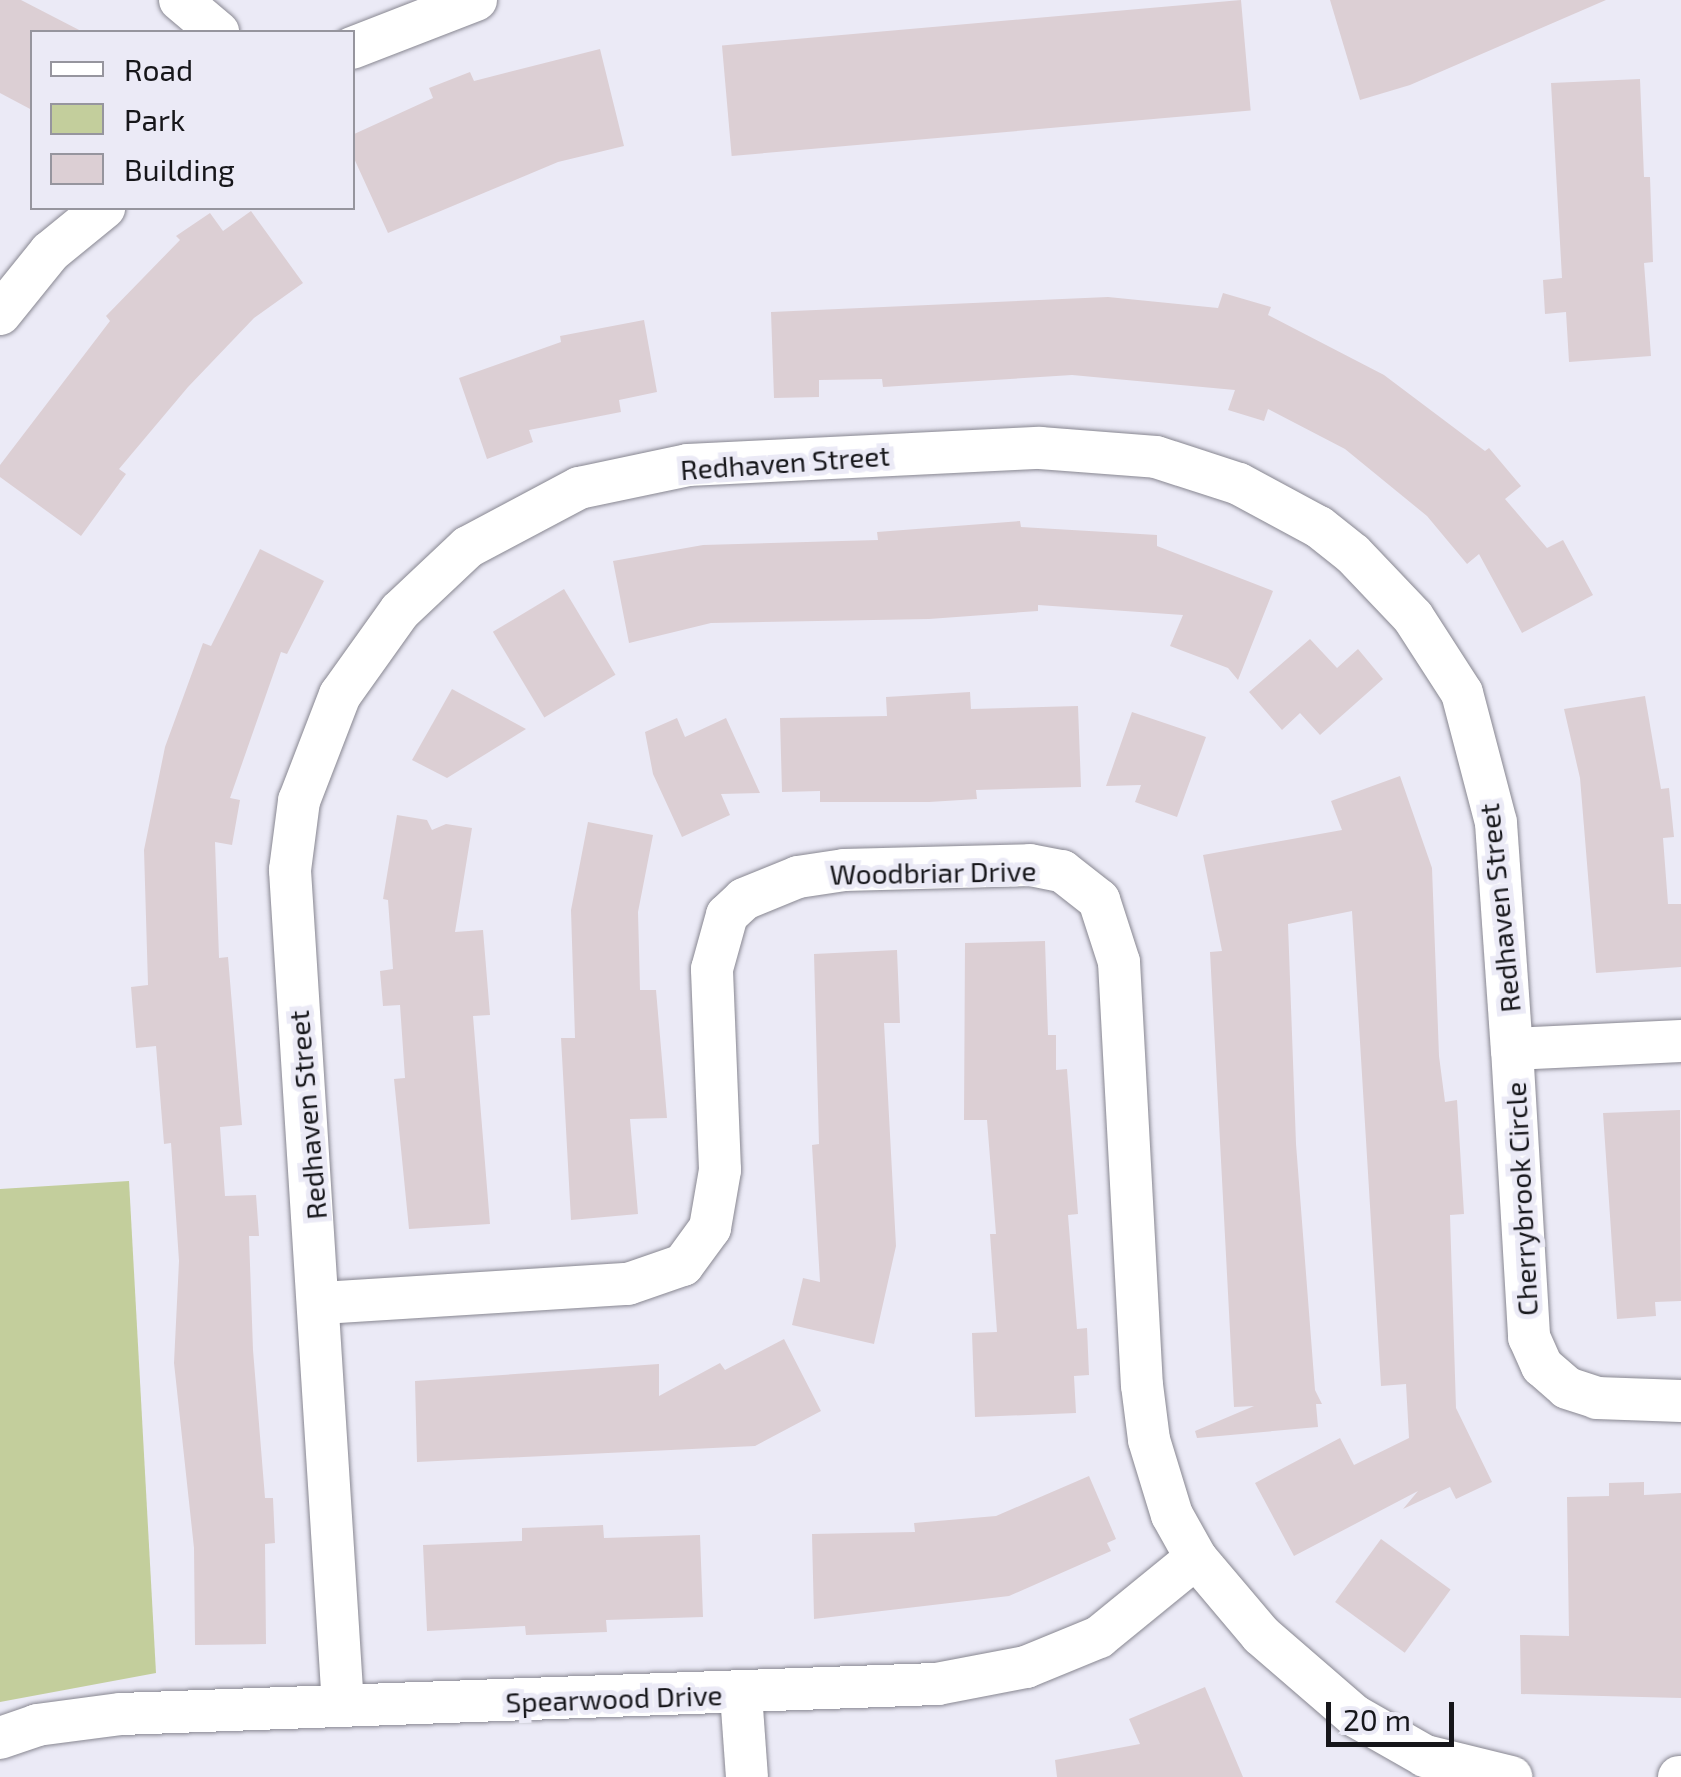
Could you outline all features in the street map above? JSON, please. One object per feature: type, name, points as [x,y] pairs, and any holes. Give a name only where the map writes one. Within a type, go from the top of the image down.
[{"type":"street","points":[[180,0],[216,30]]},
{"type":"street","points":[[355,47],[476,0]]},
{"type":"street","points":[[0,314],[50,252],[102,210]]},
{"type":"street","name":"Redhaven Street","points":[[344,1706],[322,1303],[290,914],[290,870],[310,762],[340,695],[400,611],[468,547],[578,488],[670,468],[1040,448],[1156,456],[1239,484],[1319,527],[1413,617],[1462,693],[1496,823],[1512,1049]]},
{"type":"street","name":"Woodbriar Drive","points":[[322,1303],[628,1284],[683,1265],[710,1228],[720,1170],[712,969],[727,915],[744,899],[798,877],[844,870],[1030,865],[1062,871],[1099,900],[1119,962],[1144,1404],[1172,1515],[1196,1558],[1306,1677],[1354,1716],[1422,1767],[1511,1777]]},
{"type":"street","name":"Cherrybrook Circle","points":[[1681,1041],[1512,1049],[1529,1337],[1542,1366],[1567,1388],[1597,1398],[1681,1401]]},
{"type":"street","name":"Spearwood Drive","points":[[0,1738],[37,1724],[120,1714],[938,1684],[1026,1667],[1130,1618],[1196,1558]]},
{"type":"street","points":[[741,1694],[747,1777]]},
{"type":"green space","points":[[129,1181],[156,1673],[0,1702],[0,1189]]},
{"type":"building","points":[[0,0],[21,0],[79,30],[30,30],[30,109],[0,93]]},
{"type":"building","points":[[1241,0],[1251,111],[732,156],[722,45]]},
{"type":"building","points":[[1330,0],[1606,0],[1410,85],[1360,100]]},
{"type":"building","points":[[600,49],[624,146],[558,162],[388,233],[355,161],[355,134],[433,98],[429,88],[470,72],[474,81]]},
{"type":"building","points":[[1640,79],[1644,177],[1650,177],[1653,262],[1644,263],[1651,356],[1569,362],[1566,312],[1545,314],[1543,280],[1562,278],[1551,83]]},
{"type":"building","points":[[251,211],[303,283],[254,318],[188,387],[119,469],[126,474],[81,536],[0,477],[0,465],[110,321],[106,316],[180,240],[176,236],[210,213],[223,231]]},
{"type":"building","points":[[1223,293],[1271,307],[1268,315],[1384,375],[1485,451],[1489,448],[1521,486],[1505,499],[1547,548],[1563,540],[1593,595],[1522,633],[1479,554],[1467,564],[1427,516],[1345,449],[1268,409],[1264,421],[1228,410],[1235,390],[1072,375],[883,387],[882,379],[819,380],[819,397],[774,398],[771,312],[1108,297],[1218,308]]},
{"type":"building","points":[[644,320],[657,392],[619,400],[621,412],[529,430],[533,442],[487,459],[459,378],[561,342],[560,336]]},
{"type":"building","points":[[1020,521],[1021,527],[1157,535],[1157,546],[1273,591],[1238,680],[1228,668],[1170,646],[1183,615],[1038,605],[1038,611],[929,619],[711,623],[629,643],[613,561],[703,545],[878,540],[877,532]]},
{"type":"building","points":[[260,549],[324,581],[287,654],[281,652],[230,798],[240,800],[232,845],[215,842],[219,958],[228,957],[242,1125],[220,1127],[225,1196],[256,1195],[259,1236],[249,1236],[253,1350],[265,1498],[273,1498],[275,1543],[265,1544],[266,1644],[195,1645],[194,1548],[174,1363],[179,1261],[171,1143],[164,1144],[156,1046],[136,1048],[131,987],[148,985],[144,850],[165,747],[203,643],[211,646]]},
{"type":"building","points":[[564,589],[616,675],[544,717],[493,632]]},
{"type":"building","points":[[1310,639],[1337,668],[1358,649],[1383,679],[1320,735],[1300,713],[1282,730],[1249,692]]},
{"type":"building","points":[[452,689],[526,729],[447,778],[412,760]]},
{"type":"building","points":[[970,692],[971,709],[1078,706],[1081,787],[976,790],[977,799],[929,802],[820,802],[820,791],[782,792],[780,718],[887,716],[886,697]]},
{"type":"building","points":[[1645,696],[1661,789],[1669,788],[1674,837],[1663,838],[1668,904],[1681,904],[1681,967],[1596,973],[1580,778],[1564,709]]},
{"type":"building","points":[[1132,712],[1206,737],[1177,817],[1135,802],[1141,785],[1106,786]]},
{"type":"building","points":[[677,718],[685,737],[726,718],[760,793],[721,794],[730,815],[682,837],[653,774],[645,732]]},
{"type":"building","points":[[1400,776],[1432,868],[1439,1056],[1445,1102],[1457,1100],[1464,1214],[1450,1215],[1456,1408],[1492,1482],[1456,1499],[1450,1487],[1403,1509],[1418,1491],[1294,1556],[1255,1483],[1340,1438],[1354,1465],[1409,1438],[1406,1384],[1381,1386],[1352,911],[1288,924],[1296,1144],[1315,1390],[1322,1404],[1316,1404],[1318,1427],[1197,1438],[1195,1431],[1254,1406],[1234,1407],[1210,952],[1222,951],[1203,855],[1342,830],[1331,801]]},
{"type":"building","points":[[397,815],[427,820],[432,830],[446,824],[472,828],[455,932],[483,930],[490,1015],[473,1016],[490,1224],[409,1229],[394,1079],[405,1078],[400,1005],[383,1006],[380,971],[393,969],[388,900],[383,899]]},
{"type":"building","points":[[588,822],[653,835],[638,912],[640,990],[656,990],[667,1118],[630,1119],[638,1214],[571,1220],[561,1038],[575,1038],[571,910]]},
{"type":"building","points":[[1045,941],[1048,1035],[1056,1035],[1056,1070],[1067,1069],[1078,1214],[1068,1215],[1077,1329],[1087,1328],[1089,1375],[1074,1376],[1076,1413],[975,1417],[972,1333],[997,1332],[990,1234],[996,1234],[987,1120],[964,1120],[965,943]]},
{"type":"building","points":[[897,950],[900,1023],[884,1023],[896,1246],[874,1344],[792,1325],[803,1278],[820,1282],[812,1145],[819,1144],[814,954]]},
{"type":"building","points":[[1680,1110],[1681,1301],[1655,1302],[1656,1316],[1617,1319],[1603,1113]]},
{"type":"building","points":[[784,1339],[821,1411],[755,1446],[417,1462],[415,1381],[659,1364],[659,1396],[720,1363],[725,1370]]},
{"type":"building","points":[[1089,1476],[1116,1539],[1107,1543],[1111,1551],[1009,1596],[814,1619],[812,1534],[915,1532],[914,1523],[996,1516]]},
{"type":"building","points":[[1644,1482],[1644,1495],[1681,1493],[1681,1698],[1521,1694],[1520,1635],[1569,1636],[1567,1497],[1609,1496],[1609,1483]]},
{"type":"building","points":[[603,1525],[604,1538],[700,1535],[703,1617],[606,1620],[607,1632],[526,1635],[525,1626],[427,1631],[423,1545],[522,1541],[522,1528]]},
{"type":"building","points":[[1381,1539],[1451,1590],[1405,1653],[1335,1602]]},
{"type":"building","points":[[1205,1687],[1243,1777],[1057,1777],[1055,1760],[1140,1744],[1129,1719]]}]
